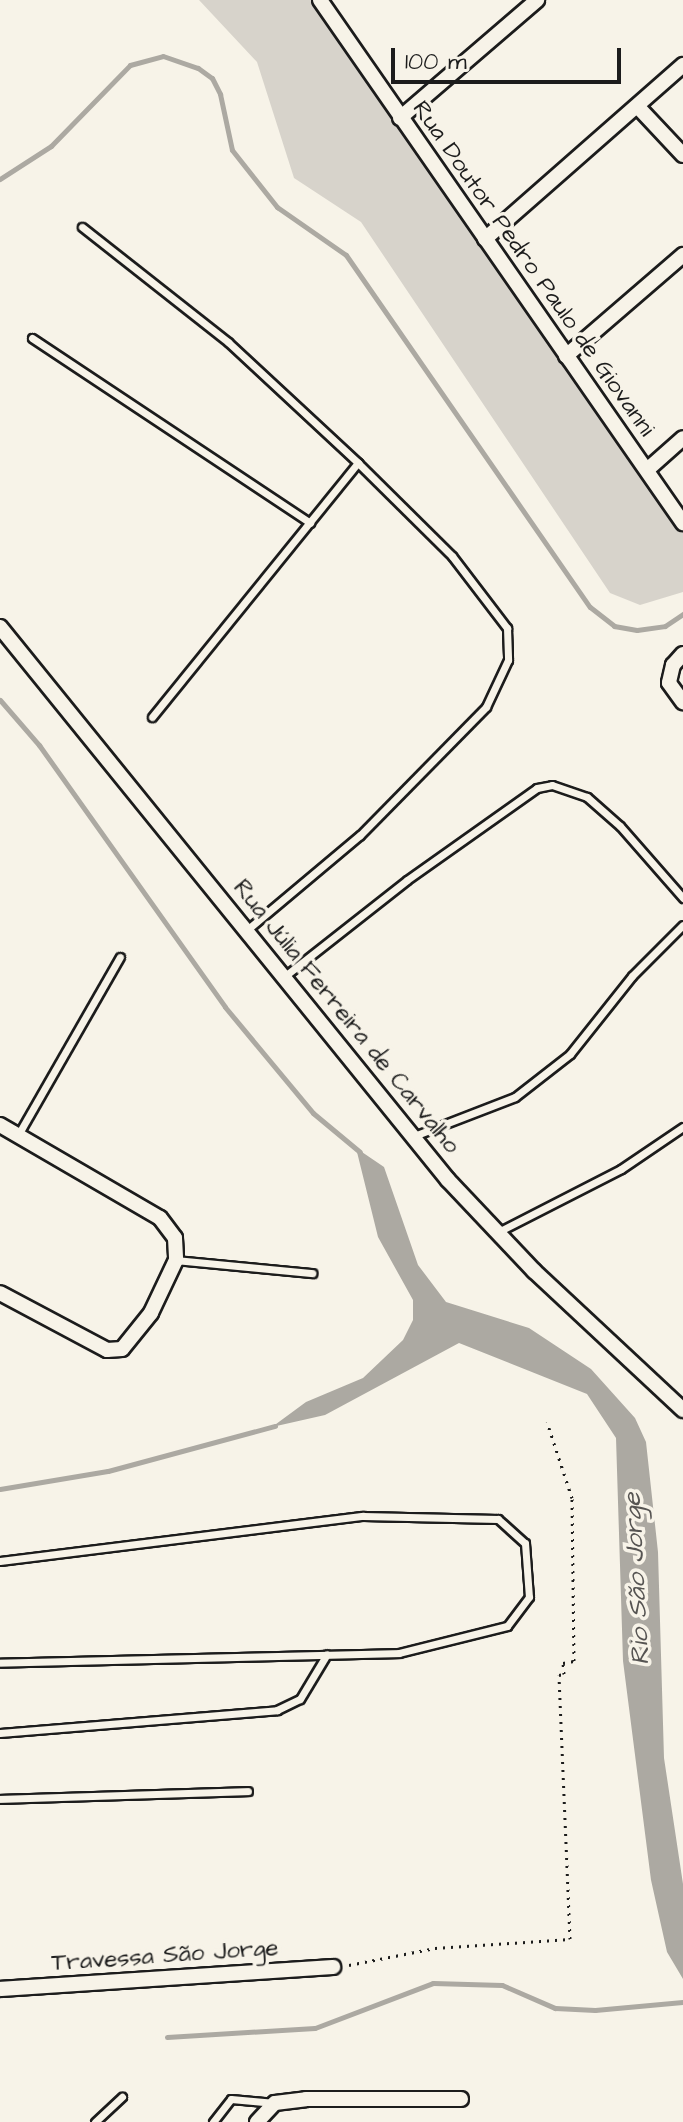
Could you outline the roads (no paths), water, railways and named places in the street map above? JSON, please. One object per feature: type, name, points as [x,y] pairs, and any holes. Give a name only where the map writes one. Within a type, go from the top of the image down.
[{"type":"street","points":[[400,118],[537,0]]},
{"type":"street","name":"Rua Doutor Pedro Paulo de Giovanni","points":[[323,1],[400,118],[683,523]]},
{"type":"street","points":[[485,239],[683,65]]},
{"type":"street","points":[[638,107],[683,155]]},
{"type":"street","points":[[566,356],[683,255]]},
{"type":"street","points":[[647,470],[683,438]]},
{"type":"street","name":"Rua Júlia Ferreira de Carvalho","points":[[0,627],[249,928],[411,1137],[498,1232],[683,1410]]},
{"type":"street","points":[[683,654],[673,665],[669,683],[683,702]]},
{"type":"street","points":[[0,1125],[160,1218],[175,1238],[176,1260],[151,1313],[122,1349],[107,1350],[0,1293]]},
{"type":"street","name":"Travessa São Jorge","points":[[0,1989],[333,1967]]},
{"type":"street","points":[[257,2122],[275,2103],[306,2099],[461,2099]]},
{"type":"lane","points":[[82,227],[228,342],[358,463],[479,587],[507,628],[508,660],[486,707],[415,783],[249,928]]},
{"type":"lane","points":[[32,338],[310,523]]},
{"type":"lane","points":[[152,717],[358,463]]},
{"type":"lane","points":[[285,976],[407,880],[537,788],[552,785],[587,797],[609,816],[683,898]]},
{"type":"lane","points":[[411,1137],[455,1124],[515,1097],[570,1054],[632,976],[683,925]]},
{"type":"lane","points":[[18,1135],[120,957]]},
{"type":"lane","points":[[498,1232],[621,1169],[683,1127]]},
{"type":"lane","points":[[176,1260],[312,1273]]},
{"type":"lane","points":[[0,1561],[363,1516],[498,1519],[525,1543],[529,1597],[507,1626],[399,1653],[0,1663]]},
{"type":"lane","points":[[0,1733],[277,1710],[300,1699],[327,1654]]},
{"type":"lane","points":[[0,1799],[248,1791]]},
{"type":"lane","points":[[95,2122],[122,2097]]},
{"type":"lane","points":[[213,2122],[231,2099],[275,2103]]},
{"type":"water","name":"Rio São Jorge","points":[[356,1148],[384,1167],[418,1265],[446,1302],[529,1328],[591,1369],[635,1418],[646,1442],[658,1552],[664,1758],[683,1884],[683,1979],[667,1952],[651,1880],[623,1661],[616,1438],[587,1394],[459,1343],[325,1415],[272,1427],[306,1402],[363,1378],[403,1340],[413,1320],[413,1300],[378,1237]]},
{"type":"waterway","points":[[0,179],[51,146],[130,65],[163,56],[198,68],[212,78],[220,94],[232,150],[277,207],[346,255],[590,607],[614,626],[637,630],[665,626],[683,614]]},
{"type":"waterway","points":[[0,700],[39,745],[225,1007],[313,1113],[360,1152]]},
{"type":"waterway","points":[[0,1489],[108,1471],[275,1426]]},
{"type":"waterway","points":[[167,2037],[315,2028],[433,1983],[502,1985],[555,2008],[595,2010],[683,2002]]}]
